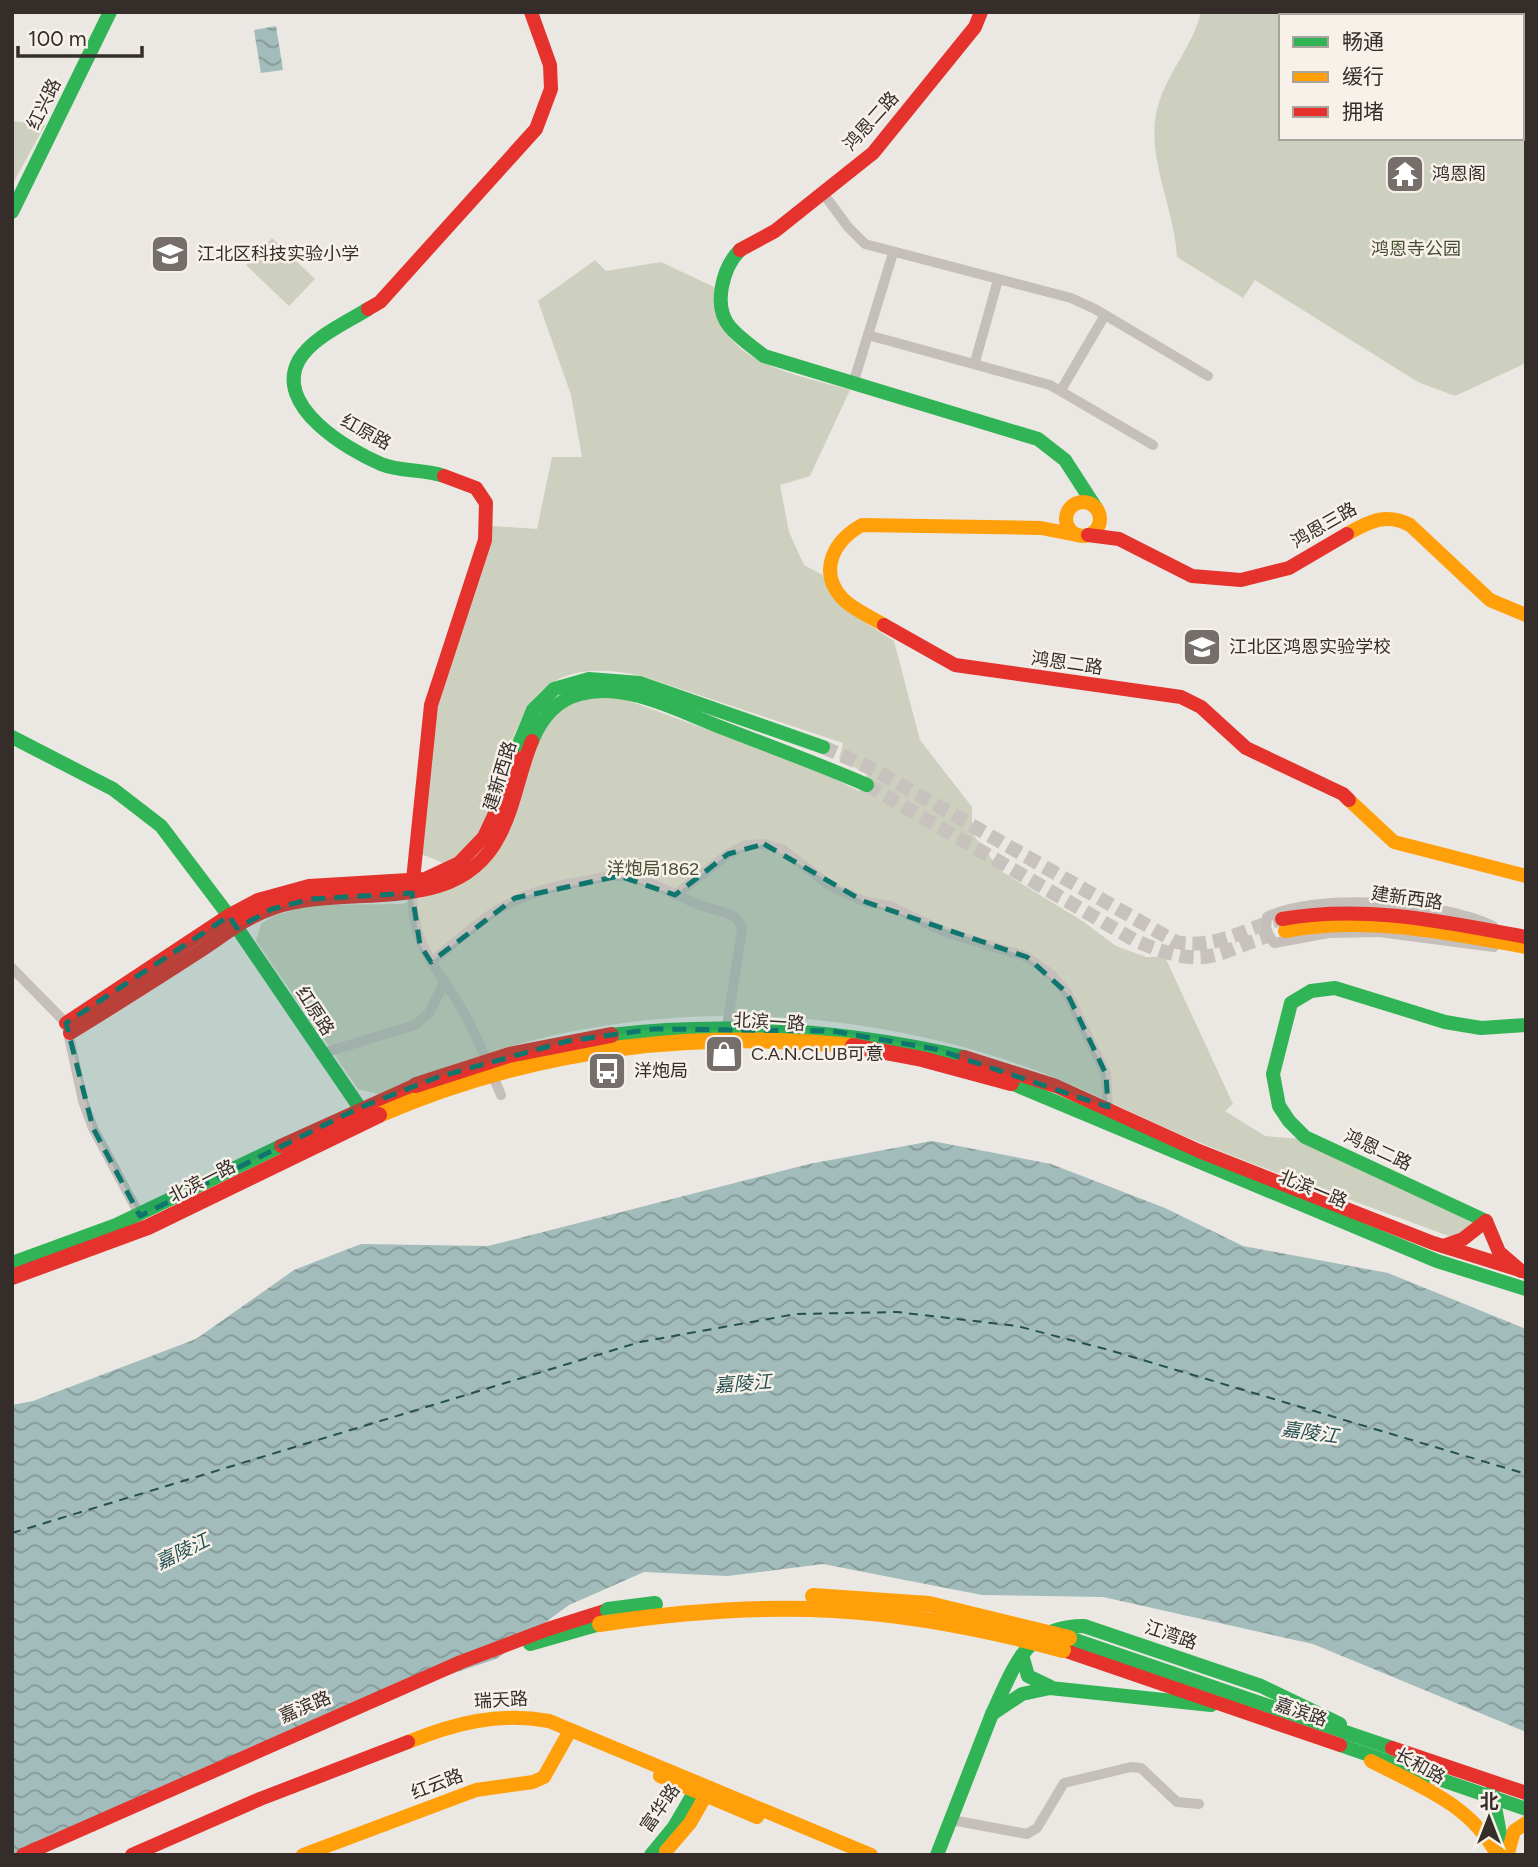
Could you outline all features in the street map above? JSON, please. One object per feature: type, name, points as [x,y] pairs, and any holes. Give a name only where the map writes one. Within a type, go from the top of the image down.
[{"type":"main road","name":"红兴路","points":[[12,212],[110,12]]},
{"type":"main road","name":"红原路","points":[[413,887],[431,705],[485,540],[486,503],[475,488],[438,474],[383,465],[340,442],[317,425],[301,404],[295,382],[298,362],[313,344],[380,302],[536,130],[551,89],[550,65],[543,39],[531,12]]},
{"type":"main road","name":"鸿恩二路","points":[[981,12],[975,27],[873,153],[775,231],[738,251],[723,277],[721,302],[728,325],[764,356],[1038,439],[1057,448],[1119,539]]},
{"type":"main road","points":[[1041,528],[1071,508],[1080,503],[1097,510],[1100,524],[1083,535],[1067,523],[1071,508],[1077,478]]},
{"type":"main road","name":"鸿恩三路","points":[[1119,539],[1192,576],[1241,580],[1289,568],[1373,519],[1399,519],[1410,525],[1490,600],[1526,615]]},
{"type":"main road","name":"鸿恩二路","points":[[1119,539],[1041,528],[862,525],[847,532],[837,541],[830,554],[829,572],[833,588],[843,600],[955,665],[1181,697],[1201,707],[1247,748],[1343,794],[1394,842],[1526,876]]},
{"type":"main road","name":"建新西路","points":[[413,887],[458,864],[478,846],[493,818],[521,727],[539,704],[559,687],[587,678],[613,677],[640,683],[823,747]]},
{"type":"main road","name":"建新西路","points":[[68,1028],[233,922],[265,896],[309,886],[441,886],[465,874],[487,854],[507,822],[534,731],[550,710],[570,698],[591,692],[615,692],[638,697],[819,764],[867,785]]},
{"type":"main road","name":"红原路","points":[[12,737],[113,789],[161,826],[233,922],[320,1054],[359,1107]]},
{"type":"main road","name":"建新西路","points":[[1526,937],[1385,912],[1346,910],[1309,912],[1284,925],[1347,921],[1385,923],[1526,948]]},
{"type":"main road","name":"鸿恩二路","points":[[1486,1221],[1305,1137],[1288,1123],[1277,1106],[1271,1067],[1291,1003],[1311,990],[1335,988],[1457,1024],[1481,1028],[1526,1026]]},
{"type":"main road","name":"北滨一路","points":[[12,1263],[76,1243],[140,1216],[359,1107],[438,1077],[509,1055],[611,1035],[654,1029],[727,1026],[832,1031],[935,1049],[1016,1072],[1108,1107],[1180,1142],[1443,1246],[1524,1272]]},
{"type":"main road","name":"北滨一路","points":[[12,1277],[82,1256],[148,1230],[359,1107],[570,1054],[658,1042],[727,1039],[832,1044],[931,1061],[1011,1083],[1437,1261],[1526,1289]]},
{"type":"main road","points":[[1443,1246],[1463,1239],[1486,1221],[1499,1252],[1524,1272]]},
{"type":"main road","points":[[604,1617],[762,1605],[824,1607],[905,1612],[1066,1644]]},
{"type":"main road","name":"嘉滨路","points":[[23,1855],[257,1748],[495,1647],[555,1624],[604,1617]]},
{"type":"main road","name":"嘉滨路","points":[[47,1855],[259,1758],[496,1657],[604,1617]]},
{"type":"main road","name":"江湾路","points":[[937,1855],[992,1714],[1022,1653],[1041,1633],[1056,1626],[1084,1626],[1261,1686],[1373,1739]]},
{"type":"main road","name":"嘉滨路","points":[[1066,1644],[1227,1707],[1526,1809]]},
{"type":"main road","name":"嘉滨路","points":[[1066,1644],[1373,1739],[1526,1793]]},
{"type":"main road","points":[[1022,1653],[1023,1667],[1029,1678],[1045,1685],[1227,1707]]},
{"type":"main road","points":[[992,1714],[1022,1694],[1035,1689],[1067,1688]]},
{"type":"main road","name":"瑞天路","points":[[132,1855],[260,1799],[443,1728],[495,1716],[540,1718],[565,1725],[847,1855]]},
{"type":"main road","name":"瑞天路","points":[[154,1855],[262,1807],[470,1728],[520,1723],[567,1736],[871,1855]]},
{"type":"main road","name":"红云路","points":[[303,1855],[476,1790],[533,1782],[544,1777],[567,1736]]},
{"type":"main road","name":"长和路","points":[[1346,1747],[1464,1812],[1480,1824],[1491,1838],[1497,1855]]},
{"type":"main road","points":[[1489,1781],[1506,1855]]},
{"type":"main road","name":"富华路","points":[[651,1855],[703,1790]]},
{"type":"main road","name":"富华路","points":[[663,1855],[690,1824],[703,1790]]},
{"type":"main road","points":[[1506,1855],[1514,1831],[1526,1823]]},
{"type":"street","points":[[823,193],[864,244],[1071,298],[1208,376]]},
{"type":"street","points":[[853,384],[893,253]]},
{"type":"street","points":[[975,362],[998,280]]},
{"type":"street","points":[[1061,390],[1105,315]]},
{"type":"street","points":[[868,335],[975,362],[1061,390],[1153,445]]},
{"type":"street","points":[[675,895],[728,854],[746,845],[764,844],[782,849],[829,885],[863,901],[890,906],[945,932],[1027,957],[1052,975],[1067,993],[1106,1074],[1108,1107]]},
{"type":"street","points":[[431,962],[493,911],[515,898],[544,888],[619,876],[734,915],[741,921],[742,930],[727,1026]]},
{"type":"street","points":[[413,887],[413,913],[420,944],[476,1036],[501,1095]]},
{"type":"street","points":[[1509,934],[1487,923],[1455,914],[1348,901],[1303,906],[1266,917],[1266,931],[1274,943],[1329,933],[1379,932],[1479,946],[1526,948]]},
{"type":"street","points":[[12,968],[68,1028],[83,1101],[93,1128],[140,1216]]},
{"type":"street","points":[[320,1054],[415,1025],[429,1013],[444,983]]},
{"type":"street","points":[[952,1820],[1027,1834],[1038,1828],[1064,1783],[1131,1767],[1140,1768],[1177,1802],[1199,1804]]},
{"type":"highlighted area","points":[[764,844],[863,901],[1027,957],[1067,993],[1106,1074],[1108,1107],[935,1049],[832,1031],[654,1029],[568,1041],[438,1077],[359,1108],[140,1216],[93,1128],[66,1023],[229,916],[237,928],[272,909],[311,899],[412,893],[420,945],[431,962],[515,898],[619,876],[675,895],[728,854]]},
{"type":"green space","name":"鸿恩寺公园","points":[[1201,12],[1526,12],[1526,363],[1455,396],[1418,382],[1255,280],[1243,298],[1177,257],[1157,162],[1155,124],[1167,82],[1192,36]]},
{"type":"green space","points":[[12,121],[45,125],[12,185]]},
{"type":"green space","points":[[272,238],[315,279],[289,306],[246,265]]},
{"type":"green space","name":"洋炮局1862","points":[[595,260],[606,271],[661,262],[716,288],[722,326],[732,341],[746,352],[779,369],[850,390],[810,476],[780,485],[789,532],[804,565],[823,575],[834,596],[843,605],[862,621],[894,641],[920,740],[972,807],[972,833],[1001,871],[1084,922],[1116,946],[1146,957],[1165,957],[1233,1104],[1225,1111],[1265,1136],[1302,1139],[1473,1219],[1473,1226],[1454,1238],[1217,1150],[1018,1064],[956,1045],[828,1021],[697,1017],[632,1022],[568,1032],[505,1048],[378,1094],[358,1089],[256,941],[261,924],[273,916],[311,905],[402,904],[444,891],[491,858],[537,733],[572,700],[616,696],[814,769],[859,791],[867,774],[839,759],[843,743],[642,676],[587,671],[551,684],[527,709],[512,741],[489,813],[471,843],[443,863],[421,854],[437,706],[491,542],[492,526],[537,529],[552,457],[582,457],[571,395],[538,301]]},
{"type":"water","points":[[276,26],[283,70],[261,73],[254,30]]},
{"type":"water","name":"嘉陵江","points":[[932,1141],[1051,1164],[1165,1208],[1243,1246],[1388,1273],[1526,1329],[1526,1732],[1313,1644],[1103,1597],[982,1595],[823,1564],[727,1576],[644,1572],[569,1605],[496,1659],[374,1700],[24,1855],[12,1855],[12,1405],[33,1401],[196,1339],[294,1270],[361,1244],[488,1246],[809,1164]]},
{"type":"ferry route","points":[[12,1533],[640,1342],[796,1314],[897,1312],[1017,1326],[1109,1350],[1526,1474]]},
{"type":"tunnel","points":[[823,747],[875,770],[1176,942],[1191,944],[1217,941],[1282,919]]},
{"type":"tunnel","points":[[867,785],[1136,941],[1162,951],[1182,956],[1213,956],[1285,931]]},
{"type":"traffic: fast","points":[[12,212],[110,12]]},
{"type":"traffic: fast","points":[[740,250],[725,276],[722,308],[730,327],[764,356],[1038,439],[1065,460],[1096,508]]},
{"type":"traffic: fast","points":[[368,309],[321,337],[305,352],[299,360],[294,377],[296,394],[318,424],[367,457],[388,467],[444,476]]},
{"type":"traffic: fast","points":[[514,756],[533,710],[554,689],[589,679],[640,683],[823,747]]},
{"type":"traffic: fast","points":[[532,741],[545,718],[571,697],[599,691],[618,692],[637,695],[675,708],[867,785]]},
{"type":"traffic: fast","points":[[12,737],[113,789],[161,826],[229,916],[366,1117]]},
{"type":"traffic: fast","points":[[1486,1221],[1305,1137],[1279,1106],[1273,1074],[1291,1003],[1311,991],[1335,988],[1445,1022],[1481,1028],[1526,1025]]},
{"type":"traffic: fast","points":[[611,1035],[700,1029],[788,1031],[876,1040],[964,1057]]},
{"type":"traffic: fast","points":[[1011,1083],[1437,1261],[1526,1289]]},
{"type":"traffic: fast","points":[[12,1263],[116,1225],[281,1146]]},
{"type":"traffic: fast","points":[[608,1610],[655,1604]]},
{"type":"traffic: fast","points":[[530,1644],[600,1624]]},
{"type":"traffic: fast","points":[[1211,1705],[1050,1688],[1022,1694],[992,1714],[1015,1666],[1035,1641],[1064,1628],[1084,1626],[1261,1686],[1340,1724]]},
{"type":"traffic: fast","points":[[1069,1638],[1392,1748]]},
{"type":"traffic: fast","points":[[1022,1655],[1028,1676],[1049,1686]]},
{"type":"traffic: fast","points":[[937,1855],[992,1714]]},
{"type":"traffic: fast","points":[[1340,1745],[1526,1809]]},
{"type":"traffic: fast","points":[[651,1855],[674,1827],[699,1784]]},
{"type":"traffic: fast","points":[[1492,1791],[1504,1855]]},
{"type":"traffic: slow","points":[[1083,502],[1095,507],[1100,519],[1095,531],[1083,536],[1071,531],[1066,519],[1071,507],[1083,502]]},
{"type":"traffic: slow","points":[[1347,534],[1377,520],[1393,519],[1410,525],[1490,600],[1526,615]]},
{"type":"traffic: slow","points":[[884,625],[846,602],[831,577],[830,567],[837,547],[852,531],[862,525],[1041,528],[1077,535]]},
{"type":"traffic: slow","points":[[1349,800],[1394,842],[1526,876]]},
{"type":"traffic: slow","points":[[1285,931],[1346,925],[1376,926],[1436,931],[1526,947]]},
{"type":"traffic: slow","points":[[379,1115],[493,1074],[611,1050],[731,1040],[853,1046]]},
{"type":"traffic: slow","points":[[813,1596],[929,1604],[1069,1638]]},
{"type":"traffic: slow","points":[[600,1624],[721,1611],[833,1610],[944,1623],[1063,1650]]},
{"type":"traffic: slow","points":[[408,1742],[443,1729],[477,1721],[512,1718],[549,1721],[871,1855]]},
{"type":"traffic: slow","points":[[303,1855],[476,1790],[533,1782],[544,1777],[567,1736]]},
{"type":"traffic: slow","points":[[1371,1761],[1425,1788],[1458,1809],[1486,1837],[1497,1855]]},
{"type":"traffic: slow","points":[[660,1776],[757,1817]]},
{"type":"traffic: slow","points":[[666,1851],[690,1823],[710,1788]]},
{"type":"traffic: slow","points":[[1508,1853],[1514,1831],[1526,1823]]},
{"type":"traffic: jam","points":[[368,309],[380,302],[536,129],[551,89],[550,65],[531,12]]},
{"type":"traffic: jam","points":[[740,250],[775,231],[873,153],[975,27],[981,12]]},
{"type":"traffic: jam","points":[[413,880],[431,705],[485,540],[486,503],[476,488],[444,476]]},
{"type":"traffic: jam","points":[[1088,535],[1119,539],[1192,576],[1241,580],[1289,568],[1347,534]]},
{"type":"traffic: jam","points":[[884,625],[955,665],[1181,697],[1201,707],[1246,748],[1343,794],[1349,800]]},
{"type":"traffic: jam","points":[[70,1033],[235,927],[273,908],[302,901],[398,894],[428,889],[456,879],[480,862],[499,836],[532,741]]},
{"type":"traffic: jam","points":[[66,1023],[228,916],[258,900],[309,886],[425,879],[459,863],[484,837],[499,805],[514,756]]},
{"type":"traffic: jam","points":[[1282,919],[1344,913],[1374,914],[1435,921],[1526,937]]},
{"type":"traffic: jam","points":[[416,1085],[509,1055],[611,1035]]},
{"type":"traffic: jam","points":[[853,1046],[922,1059],[1011,1083]]},
{"type":"traffic: jam","points":[[964,1057],[1056,1086],[1199,1151],[1433,1243],[1526,1272]]},
{"type":"traffic: jam","points":[[281,1146],[416,1085]]},
{"type":"traffic: jam","points":[[12,1277],[148,1227],[379,1115]]},
{"type":"traffic: jam","points":[[1443,1246],[1463,1239],[1486,1221],[1499,1252],[1521,1271]]},
{"type":"traffic: jam","points":[[23,1855],[461,1662],[608,1610]]},
{"type":"traffic: jam","points":[[1063,1650],[1340,1745]]},
{"type":"traffic: jam","points":[[132,1855],[260,1799],[408,1742]]},
{"type":"traffic: jam","points":[[1392,1748],[1526,1793]]},
{"type":"place","name":"鸿恩阁","points":[[1405,174]]},
{"type":"place","name":"江北区科技实验小学","points":[[170,254]]},
{"type":"place","name":"江北区鸿恩实验学校","points":[[1202,647]]},
{"type":"place","name":"C.A.N.CLUB可意","points":[[724,1054]]},
{"type":"place","name":"洋炮局","points":[[607,1071]]}]
